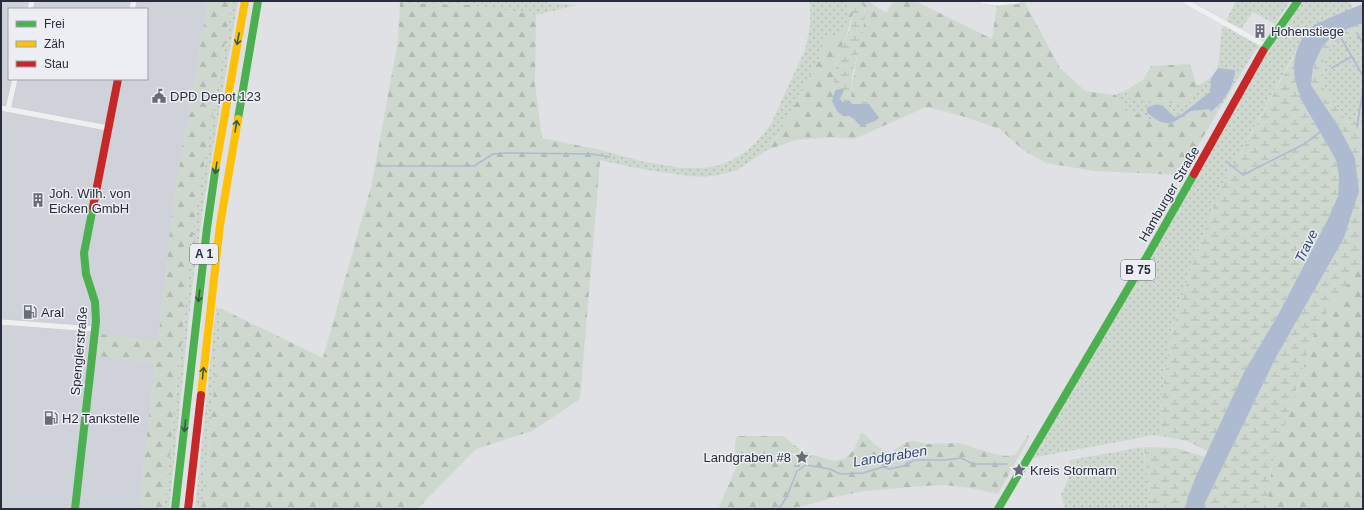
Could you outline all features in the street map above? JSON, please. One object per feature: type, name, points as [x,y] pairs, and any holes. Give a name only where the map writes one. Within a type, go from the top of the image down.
[{"type":"main road","name":"A 1","points":[[176,509],[207,228],[219,146],[245,1]]},
{"type":"main road","name":"A 1","points":[[188,509],[220,225],[258,1]]},
{"type":"main road","name":"Hamburger Straße","points":[[998,509],[1149,253],[1266,46],[1298,1]]},
{"type":"main road","name":"Spenglerstraße","points":[[75,509],[96,321],[95,302],[86,274],[84,253],[118,80]]},
{"type":"street","points":[[982,1],[997,3],[1018,1]]},
{"type":"street","points":[[1185,1],[1266,46]]},
{"type":"street","points":[[8,109],[15,80]]},
{"type":"street","points":[[1,108],[108,128]]},
{"type":"street","points":[[1,322],[94,329]]},
{"type":"shaded area","points":[[1,1],[208,1],[174,198],[158,341],[100,335],[98,356],[155,363],[139,509],[1,509]]},
{"type":"green space","points":[[208,1],[232,1],[194,224],[164,509],[139,509],[155,363],[98,356],[100,334],[158,341],[174,198]]},
{"type":"green space","points":[[232,1],[238,1],[203,208],[192,289],[169,509],[164,509],[194,224]]},
{"type":"green space","points":[[400,1],[536,1],[576,5],[536,15],[469,5],[400,3]]},
{"type":"green space","points":[[810,1],[848,1],[847,23],[843,31],[839,34],[830,38],[820,39],[821,50],[819,59],[781,131],[767,150],[737,170],[704,177],[641,169],[599,160],[601,150],[640,161],[681,168],[701,168],[717,166],[732,160],[747,151],[771,124],[805,50],[810,27]]},
{"type":"green space","points":[[848,1],[868,1],[886,13],[894,1],[915,1],[992,39],[997,4],[1024,1],[1060,68],[1085,91],[1116,95],[1126,111],[1141,115],[1151,121],[1171,124],[1191,111],[1209,108],[1211,112],[1216,109],[1217,113],[1181,175],[1095,171],[1046,163],[1023,150],[1000,129],[962,116],[926,107],[854,139],[830,137],[796,140],[767,150],[781,131],[819,59],[821,50],[820,39],[830,38],[843,31],[848,17]],"holes":[[[865,8],[851,97],[858,101],[867,102],[878,118],[860,125],[854,119],[837,111],[832,101],[836,64],[851,17]]]},
{"type":"green space","points":[[1236,1],[1290,1],[1275,24],[1253,12],[1240,30],[1263,43],[1254,52],[1217,113],[1216,109],[1228,93],[1234,70],[1218,68],[1222,29]]},
{"type":"green space","points":[[1302,1],[1349,1],[1353,8],[1316,24],[1304,36],[1220,190],[1194,258],[1167,349],[1168,357],[1162,395],[1160,436],[1154,435],[1032,458],[1256,68]]},
{"type":"green space","points":[[400,3],[469,5],[536,15],[535,84],[542,138],[601,150],[580,399],[532,431],[476,449],[417,509],[202,509],[222,309],[323,358],[372,183],[398,40]]},
{"type":"green space","points":[[863,3],[865,18],[864,27],[852,75],[851,97],[856,101],[867,102],[869,104],[862,105],[846,103],[840,99],[842,94],[840,89],[835,90],[834,77],[840,50],[850,29],[853,11],[858,4]]},
{"type":"green space","points":[[1363,23],[1363,31],[1358,35],[1346,37],[1337,41],[1329,50],[1324,59],[1323,87],[1346,121],[1351,123],[1358,121],[1363,125],[1363,262],[1316,328],[1272,465],[1267,509],[1204,509],[1204,505],[1275,359],[1344,238],[1359,191],[1355,158],[1339,127],[1311,85],[1313,67],[1322,47],[1334,34]]},
{"type":"green space","points":[[1363,31],[1363,125],[1358,121],[1351,123],[1346,121],[1323,87],[1324,59],[1329,50],[1337,41],[1346,37],[1358,35]]},
{"type":"green space","points":[[1296,53],[1295,74],[1299,96],[1336,160],[1339,176],[1338,196],[1328,219],[1278,315],[1244,372],[1208,451],[1187,441],[1160,436],[1162,395],[1168,357],[1167,349],[1194,258],[1220,190]]},
{"type":"green space","points":[[1190,64],[1197,86],[1191,102],[1160,103],[1128,98],[1126,90],[1143,80],[1151,66]]},
{"type":"green space","points":[[1211,78],[1210,92],[1182,114],[1175,117],[1165,108],[1147,113],[1160,122],[1151,121],[1141,115],[1126,111],[1116,95],[1126,90],[1128,98],[1191,102],[1197,86]]},
{"type":"green space","points":[[1363,262],[1363,509],[1267,509],[1272,465],[1316,328]]},
{"type":"green space","points":[[216,308],[222,309],[202,509],[195,509]]},
{"type":"green space","points":[[861,433],[863,433],[879,447],[891,452],[907,442],[913,441],[927,444],[959,443],[994,454],[1007,456],[1015,455],[1028,435],[1029,438],[998,494],[971,488],[944,485],[925,486],[864,491],[835,497],[792,509],[718,509],[736,468],[735,446],[736,438],[738,436],[783,436],[795,446],[810,454],[834,461],[844,459],[854,450]]},
{"type":"green space","points":[[1143,447],[1152,509],[1065,509],[1061,495],[1071,473],[1070,460]]},
{"type":"green space","points":[[1144,447],[1176,448],[1205,457],[1188,496],[1185,509],[1152,509]]},
{"type":"water","points":[[1363,4],[1363,23],[1334,34],[1322,47],[1313,67],[1311,85],[1339,127],[1355,158],[1359,191],[1344,238],[1275,359],[1204,505],[1204,509],[1185,509],[1188,496],[1197,474],[1244,372],[1278,315],[1328,219],[1338,196],[1339,176],[1336,160],[1299,96],[1294,67],[1297,48],[1307,32],[1317,23]]},
{"type":"water","points":[[1218,68],[1235,70],[1233,82],[1228,94],[1211,112],[1209,109],[1191,111],[1171,124],[1160,122],[1147,113],[1147,108],[1156,104],[1165,108],[1175,117],[1182,114],[1210,92],[1211,78]]},
{"type":"water","points":[[835,90],[844,90],[840,99],[843,102],[849,100],[852,104],[869,104],[879,118],[864,125],[859,125],[849,116],[843,116],[837,111],[832,101]]},
{"type":"waterway","points":[[1357,33],[1363,43]]},
{"type":"waterway","points":[[1341,38],[1363,76]]},
{"type":"waterway","points":[[1332,68],[1351,57]]},
{"type":"waterway","points":[[1357,127],[1363,89]]},
{"type":"waterway","points":[[1226,161],[1243,175],[1306,143],[1320,132]]},
{"type":"waterway","points":[[379,166],[474,166],[493,154],[507,153],[591,154],[610,157]]},
{"type":"waterway","name":"Landgraben","points":[[779,509],[787,496],[797,471],[806,465],[830,469],[840,474],[863,473],[883,467],[889,469],[904,466],[914,460],[945,460],[961,458],[973,464],[1007,464]]},
{"type":"traffic: fast","points":[[238,119],[258,1]]},
{"type":"traffic: fast","points":[[1263,51],[1298,1]]},
{"type":"traffic: fast","points":[[175,509],[207,228],[216,165]]},
{"type":"traffic: fast","points":[[998,509],[1194,174]]},
{"type":"traffic: fast","points":[[75,509],[96,321],[95,302],[86,274],[84,253],[93,207]]},
{"type":"traffic: slow","points":[[216,165],[245,1]]},
{"type":"traffic: slow","points":[[201,395],[220,225],[238,119]]},
{"type":"traffic: jam","points":[[1194,174],[1263,51]]},
{"type":"traffic: jam","points":[[93,207],[118,80]]},
{"type":"traffic: jam","points":[[188,509],[201,395]]},
{"type":"place","name":"Hohenstiege","points":[[1260,31]]},
{"type":"place","name":"DPD Depot 123","points":[[159,96]]},
{"type":"place","name":"Joh. Wilh. von Eicken GmbH","points":[[38,200]]},
{"type":"place","name":"Aral","points":[[30,312]]},
{"type":"place","name":"H2 Tankstelle","points":[[51,418]]},
{"type":"place","name":"Landgraben #8","points":[[802,457]]},
{"type":"place","name":"Kreis Stormarn","points":[[1019,470]]},
{"type":"water label","name":"Trave","points":[[1306,246]]}]
